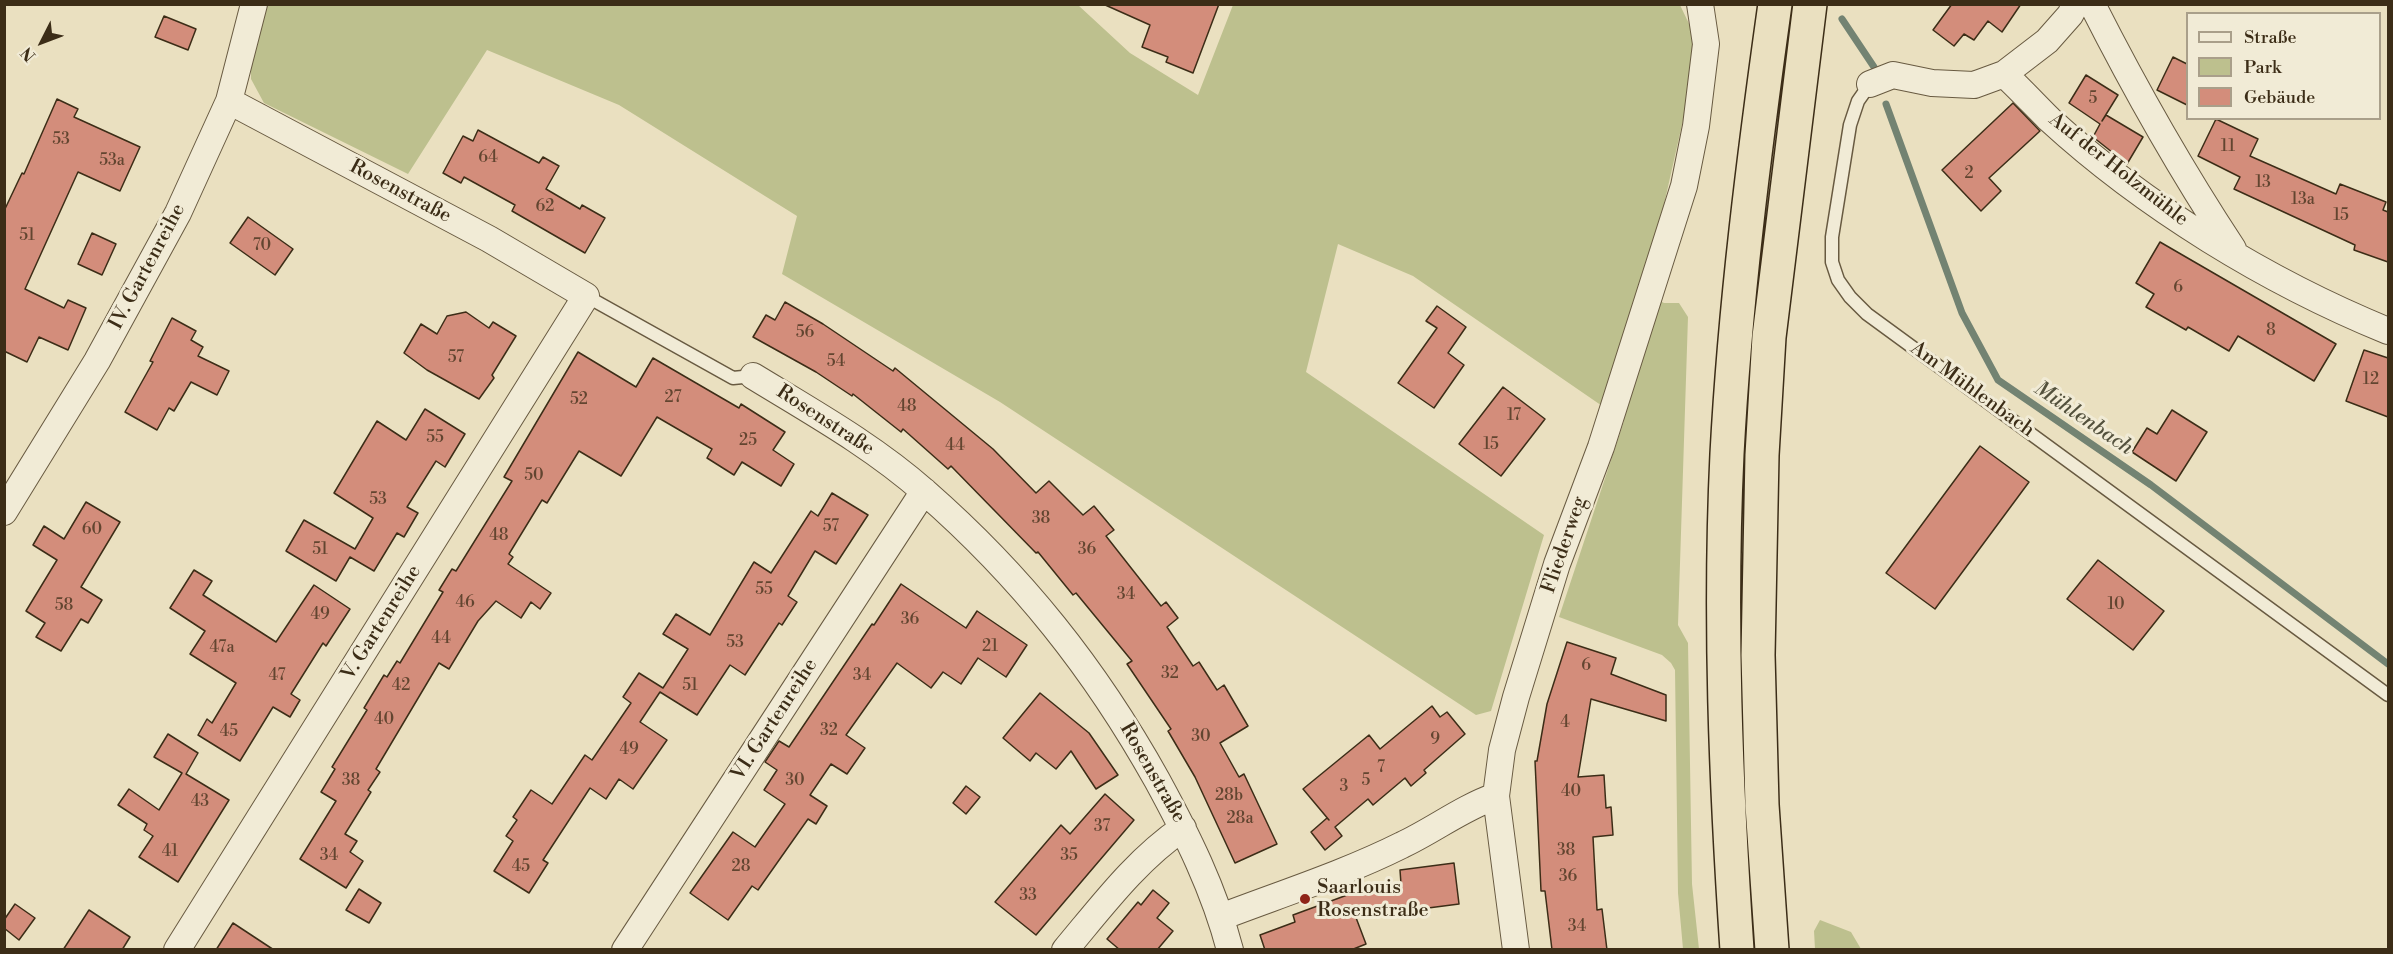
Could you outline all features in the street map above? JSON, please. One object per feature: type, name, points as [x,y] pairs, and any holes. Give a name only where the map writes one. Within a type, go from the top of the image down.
[{"type":"highway","points":[[1737,950],[1728,809],[1723,647],[1727,456],[1735,331],[1745,232],[1775,4]]},
{"type":"highway","points":[[1772,950],[1762,805],[1758,655],[1761,455],[1769,337],[1810,4]]},
{"type":"street","name":"IV. Gartenreihe","points":[[4,512],[97,362],[178,213],[229,101],[254,4]]},
{"type":"street","name":"Fliederweg","points":[[1516,950],[1496,796],[1502,750],[1557,564],[1604,436],[1684,186],[1696,126],[1706,44],[1700,4]]},
{"type":"street","name":"Am Mühlenbach","points":[[1881,80],[1974,84],[2004,74],[2047,41],[2070,15],[2076,4]]},
{"type":"street","name":"Auf der Holzmühle","points":[[2092,4],[2137,91],[2192,187],[2238,257]]},
{"type":"street","name":"Auf der Holzmühle","points":[[2004,74],[2050,119],[2108,167],[2167,211],[2238,257],[2302,292],[2388,331]]},
{"type":"street","name":"Rosenstraße","points":[[229,101],[489,239],[586,296]]},
{"type":"street","name":"V. Gartenreihe","points":[[177,950],[586,296]]},
{"type":"street","name":"Rosenstraße","points":[[753,376],[862,443],[924,491],[975,538],[1027,592],[1092,673],[1132,736],[1183,828],[1205,875],[1221,916],[1230,950]]},
{"type":"street","name":"VI. Gartenreihe","points":[[625,950],[924,491]]},
{"type":"street","points":[[1221,916],[1369,860],[1402,845],[1468,807],[1496,796]]},
{"type":"street","points":[[1065,950],[1133,869],[1159,844],[1183,828]]},
{"type":"lane","name":"Am Mühlenbach","points":[[1881,80],[1858,101],[1850,125],[1832,237],[1832,262],[1838,280],[1850,297],[1867,314],[2388,695]]},
{"type":"lane","name":"Rosenstraße","points":[[586,296],[733,378],[753,376]]},
{"type":"green space","points":[[266,5],[1078,5],[1130,53],[1198,95],[1233,5],[1680,5],[1692,30],[1695,67],[1644,293],[1664,303],[1679,303],[1688,317],[1678,625],[1688,643],[1692,884],[1699,949],[1683,949],[1678,893],[1675,670],[1662,655],[1559,617],[1624,421],[1413,276],[1338,244],[1306,372],[1544,535],[1491,711],[1476,715],[1000,402],[782,274],[797,216],[619,105],[487,50],[408,174],[264,103],[251,79],[251,61]]},
{"type":"green space","points":[[1820,920],[1851,932],[1861,949],[1815,949],[1814,931]]},
{"type":"building","points":[[1103,4],[1219,4],[1193,73],[1166,62],[1168,57],[1142,47],[1150,25]]},
{"type":"building","points":[[1952,4],[2021,4],[2002,32],[1988,21],[1974,40],[1964,34],[1954,46],[1933,30]]},
{"type":"building","points":[[164,16],[196,29],[188,50],[155,37]]},
{"type":"building","points":[[2173,57],[2186,64],[2186,104],[2157,90]]},
{"type":"building","points":[[2086,75],[2118,95],[2102,121],[2106,115],[2143,137],[2127,164],[2093,137],[2100,124],[2069,103]]},
{"type":"building","points":[[57,99],[78,109],[74,117],[140,147],[120,191],[78,172],[25,289],[64,308],[68,300],[86,308],[68,350],[39,337],[27,362],[4,351],[4,211],[22,173],[24,174]]},
{"type":"building","points":[[2013,103],[2040,131],[1989,178],[2001,191],[1981,211],[1942,170]]},
{"type":"building","points":[[2216,120],[2218,120],[2258,139],[2250,156],[2336,194],[2340,184],[2386,202],[2383,210],[2388,212],[2388,262],[2354,250],[2355,245],[2234,189],[2240,177],[2198,156]]},
{"type":"building","points":[[478,130],[539,163],[543,157],[559,166],[546,189],[580,209],[582,205],[605,218],[585,253],[512,211],[515,205],[464,177],[461,183],[443,173],[463,136],[473,141]]},
{"type":"building","points":[[248,217],[293,249],[275,275],[230,243]]},
{"type":"building","points":[[92,233],[116,244],[102,275],[78,264]]},
{"type":"building","points":[[2160,242],[2336,344],[2314,381],[2238,336],[2229,351],[2188,327],[2186,330],[2146,307],[2154,294],[2136,283]]},
{"type":"building","points":[[785,302],[823,324],[893,371],[895,368],[993,449],[1036,493],[1049,481],[1083,515],[1094,506],[1114,530],[1106,536],[1161,606],[1166,602],[1178,618],[1167,627],[1193,666],[1199,662],[1217,690],[1224,685],[1248,726],[1220,743],[1239,777],[1244,774],[1277,844],[1235,863],[1195,777],[1168,731],[1171,729],[1127,664],[1132,661],[1076,593],[1073,595],[1038,552],[1036,553],[951,466],[948,469],[903,429],[901,432],[853,394],[852,396],[816,372],[753,337],[766,315],[775,320]]},
{"type":"building","points":[[1437,306],[1466,327],[1448,353],[1464,365],[1434,408],[1398,383],[1437,328],[1426,321]]},
{"type":"building","points":[[466,312],[489,328],[493,322],[516,336],[492,375],[494,378],[479,399],[427,370],[404,353],[421,324],[437,334],[447,316]]},
{"type":"building","points":[[172,318],[196,331],[191,340],[203,347],[198,356],[229,371],[217,395],[191,382],[174,411],[169,408],[157,430],[125,412],[153,362],[150,361]]},
{"type":"building","points":[[2364,350],[2388,358],[2388,417],[2346,401]]},
{"type":"building","points":[[578,352],[636,387],[653,358],[739,408],[741,404],[785,432],[773,450],[794,464],[781,486],[742,462],[734,475],[707,458],[712,449],[657,417],[621,476],[579,451],[547,503],[542,500],[509,554],[513,557],[508,564],[551,593],[540,609],[531,602],[521,618],[496,601],[478,621],[449,669],[439,663],[376,769],[380,772],[368,790],[371,792],[345,834],[357,841],[350,852],[363,861],[346,888],[300,859],[336,801],[321,792],[335,769],[332,767],[367,710],[364,708],[384,675],[387,677],[397,661],[400,663],[443,592],[439,590],[452,569],[456,571],[512,481],[504,477]]},
{"type":"building","points":[[1503,387],[1545,419],[1501,476],[1459,444]]},
{"type":"building","points":[[425,409],[465,434],[445,467],[436,461],[407,507],[418,513],[404,537],[397,533],[374,571],[350,557],[336,581],[286,551],[304,520],[355,549],[373,518],[334,493],[377,421],[406,440]]},
{"type":"building","points":[[2172,410],[2207,432],[2176,481],[2132,452],[2147,428],[2157,434]]},
{"type":"building","points":[[1980,446],[2029,482],[1935,609],[1886,573]]},
{"type":"building","points":[[832,493],[868,515],[836,564],[815,551],[788,596],[797,602],[782,625],[779,623],[745,675],[730,665],[697,715],[660,692],[640,722],[667,740],[633,789],[619,779],[606,799],[590,788],[543,860],[548,863],[529,893],[494,871],[513,841],[506,836],[517,820],[513,817],[531,790],[552,804],[585,755],[592,760],[631,703],[623,697],[639,673],[663,688],[688,649],[663,634],[676,614],[710,635],[754,562],[771,573],[811,511],[818,516]]},
{"type":"building","points":[[86,502],[120,522],[81,587],[102,600],[88,623],[81,619],[61,651],[36,637],[45,623],[26,611],[57,560],[33,545],[44,526],[64,539]]},
{"type":"building","points":[[2098,560],[2164,611],[2133,650],[2067,599]]},
{"type":"building","points":[[194,570],[212,581],[203,595],[276,642],[314,585],[350,609],[326,646],[323,643],[291,694],[300,700],[290,717],[273,707],[240,761],[198,735],[207,719],[212,723],[236,683],[190,654],[205,631],[170,608]]},
{"type":"building","points":[[901,584],[966,628],[977,611],[1027,645],[1006,677],[978,658],[961,684],[943,672],[931,688],[897,663],[846,735],[865,748],[847,774],[831,764],[810,795],[827,806],[816,824],[808,819],[758,890],[752,886],[728,920],[690,893],[733,832],[755,847],[785,804],[764,790],[777,770],[765,762],[779,741],[789,747]]},
{"type":"building","points":[[1567,642],[1616,658],[1611,674],[1666,695],[1666,721],[1591,699],[1578,777],[1604,775],[1606,808],[1611,807],[1613,835],[1593,837],[1597,910],[1602,909],[1607,950],[1552,950],[1545,891],[1541,891],[1535,761],[1537,761],[1547,704]]},
{"type":"building","points":[[1040,693],[1089,733],[1118,775],[1096,789],[1071,751],[1056,769],[1036,753],[1030,761],[1003,738]]},
{"type":"building","points":[[1432,706],[1440,717],[1447,712],[1465,734],[1424,770],[1426,773],[1411,786],[1405,778],[1373,805],[1368,799],[1335,827],[1342,836],[1325,850],[1311,832],[1327,818],[1329,820],[1303,789],[1369,735],[1380,749]]},
{"type":"building","points":[[168,734],[198,753],[186,774],[229,800],[178,882],[139,857],[153,836],[144,830],[147,824],[118,805],[129,789],[159,810],[182,773],[154,757]]},
{"type":"building","points":[[966,786],[980,797],[966,814],[953,803]]},
{"type":"building","points":[[1105,794],[1134,820],[1036,935],[995,902],[1061,825],[1070,834]]},
{"type":"building","points":[[1454,863],[1459,904],[1405,911],[1404,906],[1355,915],[1366,944],[1351,950],[1265,950],[1260,935],[1295,922],[1293,915],[1358,891],[1401,884],[1400,870]]},
{"type":"building","points":[[359,889],[381,903],[369,923],[346,910]]},
{"type":"building","points":[[1153,890],[1169,903],[1157,918],[1173,931],[1157,950],[1120,950],[1107,939],[1138,902],[1141,905]]},
{"type":"building","points":[[15,904],[35,918],[19,940],[4,928],[4,920]]},
{"type":"building","points":[[89,910],[130,937],[122,950],[63,950]]},
{"type":"building","points":[[233,923],[274,950],[216,950]]},
{"type":"waterway","name":"Mühlenbach","points":[[1842,19],[1874,67]]},
{"type":"waterway","name":"Mühlenbach","points":[[1886,104],[1962,313],[1998,380],[2151,485],[2388,664]]},
{"type":"place","name":"Saarlouis Rosenstraße","points":[[1305,899]]}]
